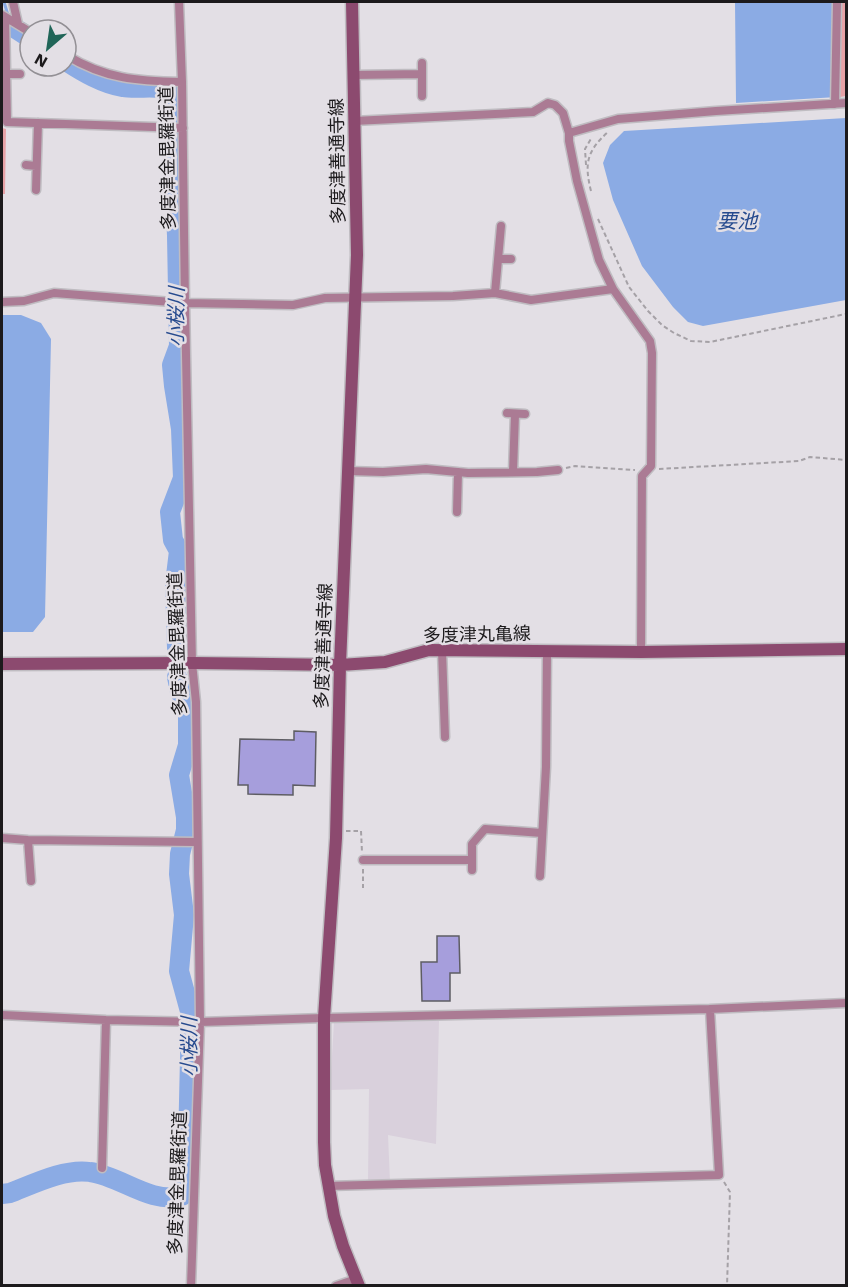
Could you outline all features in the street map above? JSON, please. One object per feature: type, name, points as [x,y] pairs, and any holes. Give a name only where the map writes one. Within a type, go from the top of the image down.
[{"type":"main road","name":"多度津善通寺線","points":[[352,2],[356,297],[340,665],[336,830],[324,1018],[324,1142],[328,1186],[334,1216],[357,1282]]},
{"type":"main road","name":"多度津丸亀線","points":[[2,664],[340,665],[385,662],[429,650],[641,652],[846,649]]},
{"type":"street","points":[[13,2],[18,24]]},
{"type":"street","name":"多度津金毘羅街道","points":[[179,2],[192,663],[196,702],[193,842],[191,1286]]},
{"type":"street","points":[[835,104],[837,2]]},
{"type":"street","points":[[18,24],[3,16],[7,122],[183,128]]},
{"type":"street","points":[[78,62],[116,77],[144,81],[182,82]]},
{"type":"street","points":[[422,63],[422,96]]},
{"type":"street","points":[[353,75],[422,74]]},
{"type":"street","points":[[354,121],[533,112],[548,103],[555,105],[563,113],[569,133],[575,171],[599,260],[613,289],[650,341],[652,353],[649,468],[642,476],[641,652]]},
{"type":"street","points":[[569,133],[618,119],[846,104]]},
{"type":"street","points":[[36,190],[38,123]]},
{"type":"street","points":[[26,165],[36,166]]},
{"type":"street","points":[[495,293],[501,226]]},
{"type":"street","points":[[498,259],[511,259]]},
{"type":"street","points":[[2,302],[24,301],[54,293],[185,303],[293,305],[325,298],[495,293],[531,300],[613,289]]},
{"type":"street","points":[[513,472],[516,414]]},
{"type":"street","points":[[348,471],[558,470]]},
{"type":"street","points":[[457,512],[458,472]]},
{"type":"street","points":[[442,650],[445,737]]},
{"type":"street","points":[[540,876],[546,767],[547,651]]},
{"type":"street","points":[[472,870],[472,844],[485,830],[542,832]]},
{"type":"street","points":[[2,838],[193,842]]},
{"type":"street","points":[[28,840],[32,881]]},
{"type":"street","points":[[363,860],[472,860]]},
{"type":"street","points":[[2,1015],[193,1022],[710,1009],[846,1003]]},
{"type":"street","points":[[328,1186],[719,1174],[710,1009]]},
{"type":"street","points":[[102,1168],[107,1150],[106,1020]]},
{"type":"street","points":[[336,1286],[357,1282]]},
{"type":"path","points":[[592,198],[585,148],[602,124]]},
{"type":"path","points":[[586,168],[589,155],[597,143],[608,132],[616,130]]},
{"type":"path","points":[[597,216],[629,287],[662,325],[691,340],[710,342],[846,314]]},
{"type":"path","points":[[558,470],[575,466],[681,468],[799,461],[810,457],[846,460]]},
{"type":"path","points":[[336,830],[361,831],[363,888]]},
{"type":"path","points":[[719,1174],[730,1192],[727,1286]]},
{"type":"shaded area","points":[[841,2],[846,2],[846,96],[840,97]]},
{"type":"shaded area","points":[[2,128],[6,129],[5,194],[2,194]]},
{"type":"shaded area","points":[[439,1021],[436,1144],[388,1135],[390,1182],[368,1182],[369,1089],[330,1090],[334,1022]]},
{"type":"water","points":[[735,2],[838,2],[837,97],[736,103]]},
{"type":"water","name":"要池","points":[[846,118],[846,300],[703,326],[688,322],[673,307],[642,266],[613,200],[603,163],[610,145],[624,131]]},
{"type":"water","points":[[2,315],[21,315],[41,323],[51,339],[45,617],[33,632],[2,632]]},
{"type":"building","points":[[294,731],[316,732],[315,786],[293,785],[293,795],[248,794],[248,785],[238,785],[240,739],[294,740]]},
{"type":"building","points":[[437,936],[459,936],[460,973],[450,973],[450,1001],[422,1001],[421,962],[437,962]]},
{"type":"waterway","points":[[4,2],[8,15]]},
{"type":"waterway","name":"小桜川","points":[[10,25],[18,30]]},
{"type":"waterway","name":"小桜川","points":[[78,68],[93,77],[116,85],[171,91],[179,346],[172,365],[181,429],[183,478],[170,512],[173,540],[179,551],[175,584],[177,648]]},
{"type":"waterway","name":"小桜川","points":[[2,1194],[39,1181],[80,1171],[102,1175],[158,1196],[182,1196],[187,1188],[191,1015],[179,971],[184,915],[179,874],[180,854],[186,830],[179,775],[188,745],[188,706],[180,692],[177,677]]}]
